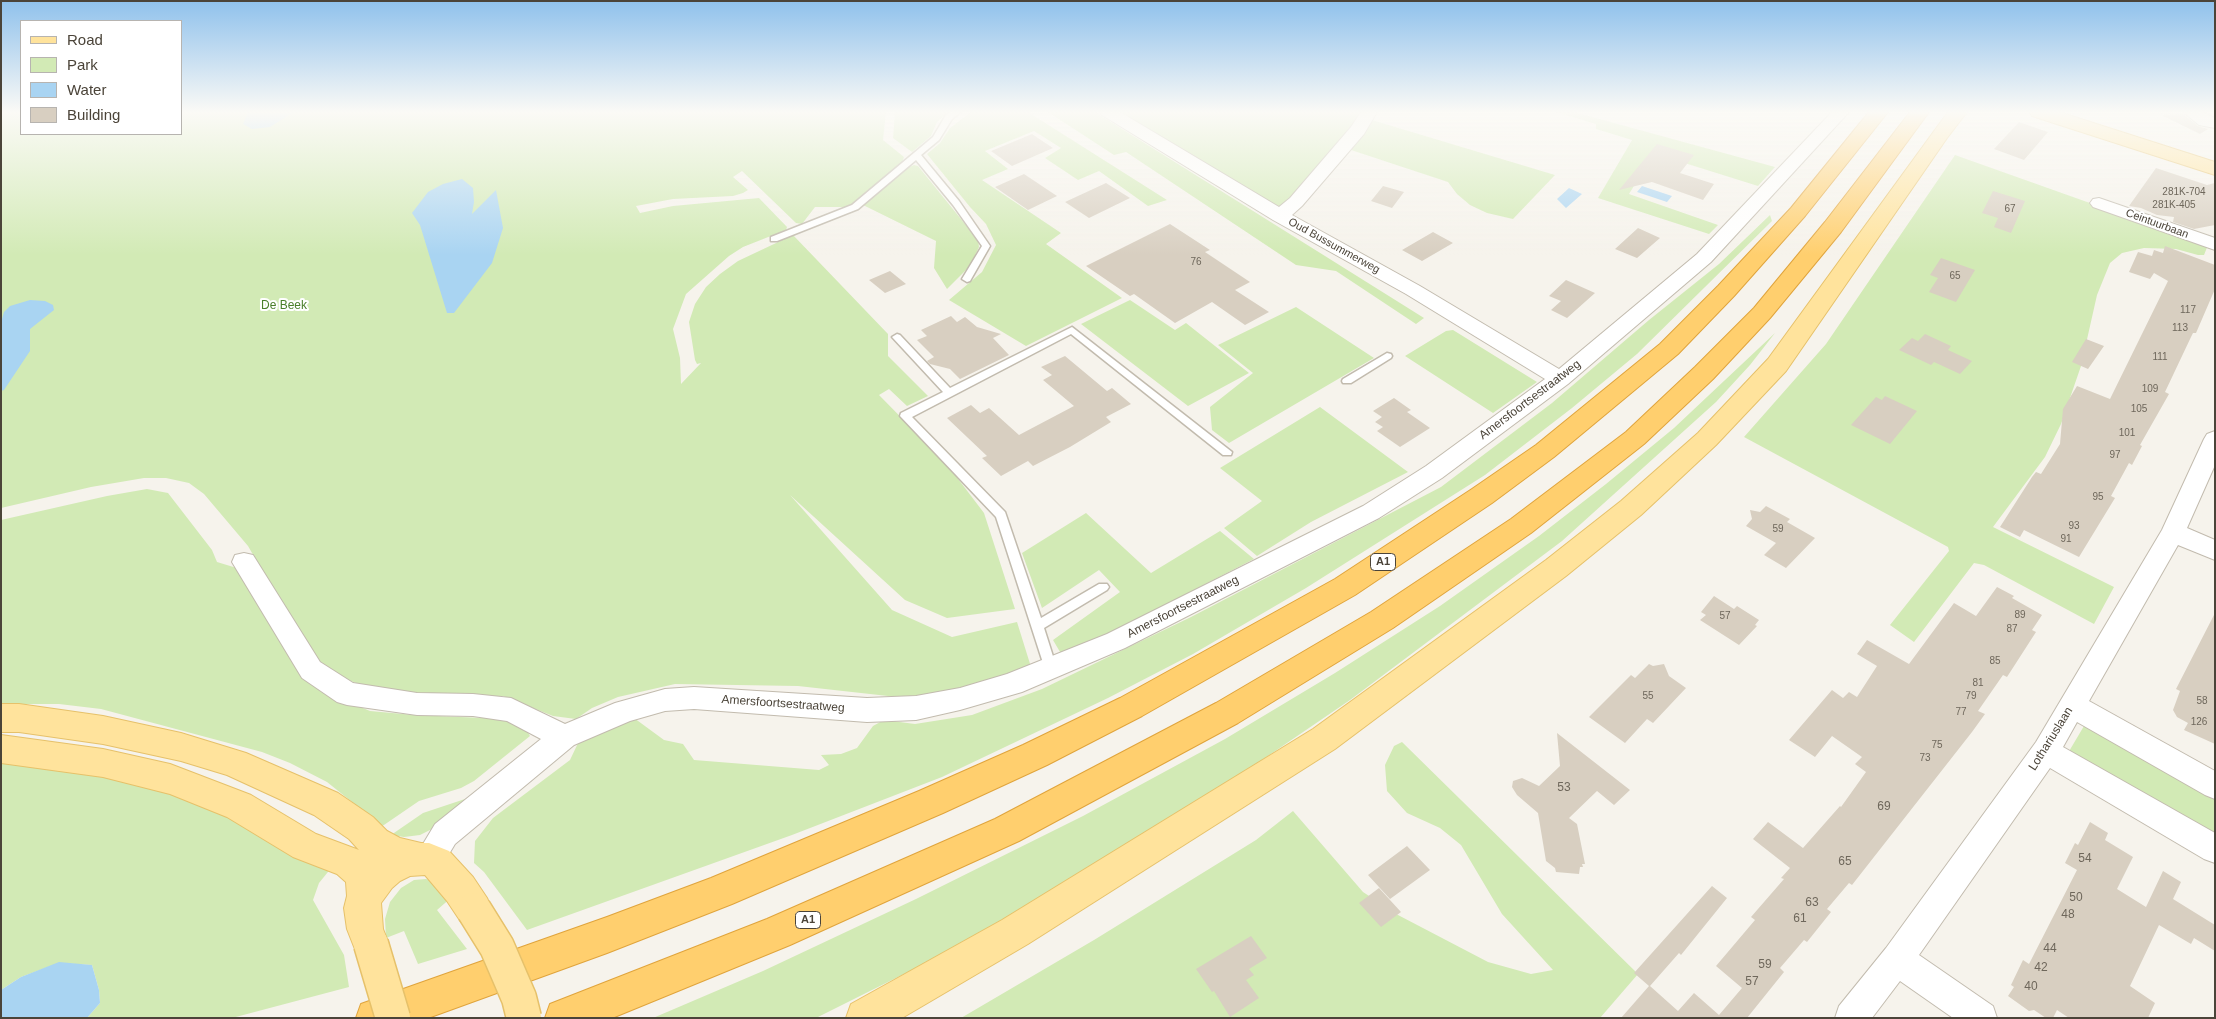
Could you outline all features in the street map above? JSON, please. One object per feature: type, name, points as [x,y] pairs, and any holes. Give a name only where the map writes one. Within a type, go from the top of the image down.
[{"type":"highway","name":"A1","points":[[374,1018],[719,892],[931,802],[1035,755],[1131,707],[1345,587],[1482,496],[1545,451],[1669,349],[1726,292],[1798,212],[1840,160]]},
{"type":"highway","name":"A1","points":[[564,1018],[777,933],[1007,830],[1227,713],[1382,620],[1520,526],[1635,438],[1697,380],[1762,313],[1833,227],[1884,160]]},
{"type":"main road","points":[[883,1013],[1324,739],[1556,568],[1631,508],[1707,439],[1776,365],[1922,160]]},
{"type":"main road","points":[[2186,160],[2215,169]]},
{"type":"main road","points":[[1,718],[18,718],[103,730],[181,747],[234,763],[326,804],[361,828],[375,842],[393,853],[423,858],[443,868],[474,910],[497,947],[518,998],[524,1018]]},
{"type":"main road","points":[[1,749],[103,763],[170,779],[206,792],[239,806],[305,846],[349,862],[358,871],[364,882],[365,896]]},
{"type":"main road","points":[[393,1018],[365,929],[362,908],[365,896],[372,884],[388,869],[397,864],[423,858]]},
{"type":"street","name":"Oud Bussummerweg","points":[[1187,160],[1280,216],[1412,290],[1560,379]]},
{"type":"street","points":[[1280,216],[1296,202],[1333,160]]},
{"type":"street","name":"Amersfoortsestraatweg","points":[[423,858],[445,834],[564,737],[624,711],[665,700],[694,698],[867,710],[916,708],[960,699],[1012,684],[1116,641],[1371,512],[1434,472],[1560,379],[1704,258],[1796,160]]},
{"type":"street","name":"Ceintuurbaan","points":[[2099,203],[2215,244]]},
{"type":"street","name":"Lothariuslaan","points":[[1851,1018],[1897,959],[2046,750],[2173,532],[2215,439]]},
{"type":"street","points":[[2173,532],[2215,551]]},
{"type":"street","points":[[244,562],[311,670],[347,694],[417,704],[473,705],[511,710],[564,737]]},
{"type":"street","points":[[2072,705],[2215,786]]},
{"type":"street","points":[[2046,750],[2215,849]]},
{"type":"street","points":[[1897,959],[1981,1018]]},
{"type":"lane","points":[[774,239],[855,207],[911,160]]},
{"type":"lane","points":[[920,160],[956,203],[986,246],[967,279]]},
{"type":"lane","points":[[1051,669],[1001,515],[904,416],[1072,330],[1227,452]]},
{"type":"lane","points":[[897,337],[949,393]]},
{"type":"lane","points":[[1347,381],[1387,356]]},
{"type":"lane","points":[[1037,626],[1103,587]]},
{"type":"green space","name":"De Beek","points":[[1,160],[903,160],[902,163],[848,207],[815,207],[802,224],[796,223],[742,171],[733,177],[748,190],[743,193],[733,196],[673,199],[636,206],[640,213],[673,206],[759,198],[787,227],[786,230],[743,247],[729,256],[686,294],[673,329],[680,358],[681,384],[701,363],[697,364],[695,360],[689,322],[695,304],[706,287],[738,261],[793,235],[888,334],[888,356],[928,396],[907,406],[889,389],[879,395],[946,463],[984,513],[1015,609],[947,618],[905,600],[790,495],[892,610],[952,637],[1017,622],[1031,667],[991,684],[915,699],[798,686],[675,684],[618,697],[592,708],[576,719],[553,716],[503,696],[461,696],[403,692],[364,686],[330,673],[319,663],[289,617],[248,546],[204,494],[189,483],[166,478],[144,478],[91,487],[1,508]]},
{"type":"green space","points":[[932,160],[996,160],[1008,169],[982,180],[1061,233],[1046,244],[1122,298],[1026,346],[949,300],[982,272],[996,245],[986,224]]},
{"type":"green space","points":[[1047,160],[1103,160],[1167,200],[1148,206],[1099,171],[1078,180]]},
{"type":"green space","points":[[1137,160],[1171,160],[1424,318],[1416,324],[1336,271],[1296,265]]},
{"type":"green space","points":[[1197,160],[1325,160],[1297,195],[1282,210]]},
{"type":"green space","points":[[1380,160],[1504,160],[1555,175],[1513,219],[1487,213],[1470,205],[1457,194],[1448,182]]},
{"type":"green space","points":[[1621,160],[1650,160],[1629,194],[1718,225],[1709,234],[1598,198]]},
{"type":"green space","points":[[1674,160],[1748,160],[1775,167],[1758,186]]},
{"type":"green space","points":[[1952,160],[1968,160],[2208,245],[2204,255],[2176,249],[2144,248],[2122,253],[2110,263],[2097,295],[2081,366],[2061,424],[2045,457],[1993,527],[2114,587],[2094,624],[1984,565],[1974,563],[1914,642],[1890,625],[1949,551],[1948,547],[1744,437],[1826,344]]},
{"type":"green space","points":[[914,165],[918,166],[978,240],[979,247],[970,266],[947,289],[934,268],[936,241],[863,205],[905,169]]},
{"type":"green space","points":[[1770,215],[1772,221],[1637,354],[1572,408],[1485,475],[1306,588],[1193,654],[1108,698],[942,777],[792,835],[527,930],[484,872],[474,863],[475,841],[493,818],[570,760],[579,741],[634,718],[664,740],[683,744],[694,760],[819,770],[829,765],[821,755],[841,754],[857,748],[873,726],[884,720],[915,724],[972,715],[1042,689],[1191,617],[1441,487],[1552,403],[1649,320],[1719,264]]},
{"type":"green space","points":[[1130,300],[1175,330],[1186,323],[1249,373],[1188,406],[1081,324]]},
{"type":"green space","points":[[1296,307],[1374,358],[1229,443],[1212,430],[1210,407],[1253,373],[1218,345]]},
{"type":"green space","points":[[1453,330],[1537,382],[1493,413],[1405,356],[1446,331]]},
{"type":"green space","points":[[1775,333],[1750,365],[1716,402],[1562,541],[1350,700],[1155,833],[1057,891],[920,966],[816,1018],[653,1018],[763,971],[916,899],[1083,816],[1225,739],[1335,673],[1440,606],[1539,536],[1674,428]]},
{"type":"green space","points":[[1320,407],[1408,472],[1311,522],[1257,556],[1224,528],[1262,501],[1220,468]]},
{"type":"green space","points":[[147,489],[168,493],[212,550],[217,562],[240,569],[339,698],[370,711],[507,719],[526,729],[530,736],[474,781],[461,788],[419,801],[381,827],[327,782],[290,763],[262,752],[101,709],[59,704],[1,704],[1,520]]},
{"type":"green space","points":[[1086,513],[1151,573],[1220,531],[1254,559],[1063,657],[1053,640],[1120,592],[1099,570],[1042,608],[1022,553]]},
{"type":"green space","points":[[2084,726],[2215,798],[2215,840],[2068,753]]},
{"type":"green space","points":[[1402,742],[1638,974],[1600,1018],[961,1018],[1094,940],[1256,840],[1293,811],[1363,892],[1398,915],[1488,962],[1531,974],[1553,970],[1502,914],[1461,845],[1440,828],[1407,813],[1387,791],[1385,765],[1394,746]]},
{"type":"green space","points":[[1,760],[75,769],[150,786],[209,806],[332,867],[319,883],[313,900],[344,955],[349,987],[232,1018],[87,1018],[100,1003],[99,990],[92,965],[59,963],[21,977],[1,990]]},
{"type":"green space","points":[[474,796],[440,825],[420,835],[404,837],[391,835],[423,813]]},
{"type":"green space","points":[[426,879],[440,884],[452,897],[437,910],[467,949],[418,964],[404,931],[386,938],[385,919],[390,902],[401,888],[414,880]]},
{"type":"water","points":[[462,179],[473,188],[474,202],[472,214],[496,190],[503,228],[492,263],[454,313],[447,313],[420,225],[412,213],[428,192],[443,184]]},
{"type":"water","points":[[1642,186],[1672,196],[1667,202],[1637,192]]},
{"type":"water","points":[[1569,188],[1582,194],[1566,208],[1557,199]]},
{"type":"water","points":[[30,300],[45,301],[53,305],[54,310],[30,329],[30,351],[4,390],[1,391],[2,319],[4,312],[10,306]]},
{"type":"water","points":[[59,962],[92,965],[99,990],[100,1003],[87,1018],[1,1018],[1,990],[21,977]]},
{"type":"building","points":[[1003,160],[1027,160],[1012,166]]},
{"type":"building","points":[[1644,160],[1690,160],[1680,173],[1714,184],[1703,200],[1652,182],[1619,190]]},
{"type":"building","points":[[2156,168],[2207,185],[2215,183],[2215,225],[2194,229],[2173,222],[2174,217],[2157,215],[2141,208],[2129,206]]},
{"type":"building","points":[[1024,174],[1057,196],[1028,210],[995,187]]},
{"type":"building","points":[[1106,183],[1130,198],[1089,218],[1065,202]]},
{"type":"building","points":[[1383,186],[1404,192],[1392,208],[1371,201]]},
{"type":"building","points":[[1993,191],[2025,201],[2011,233],[1994,227],[1998,218],[1982,213]]},
{"type":"building","points":[[1170,224],[1210,250],[1205,252],[1250,282],[1235,290],[1269,312],[1245,325],[1212,302],[1175,323],[1134,294],[1130,296],[1086,266]]},
{"type":"building","points":[[1638,228],[1660,238],[1637,258],[1615,249]]},
{"type":"building","points":[[1433,232],[1453,243],[1422,261],[1402,250]]},
{"type":"building","points":[[2165,246],[2215,265],[2215,289],[2196,333],[2193,333],[2165,392],[2169,394],[2140,445],[2142,446],[2132,465],[2129,463],[2111,496],[2115,498],[2079,557],[2024,530],[2020,537],[2000,527],[2032,477],[2036,472],[2041,474],[2060,444],[2063,409],[2077,386],[2110,399],[2168,281],[2154,273],[2150,279],[2129,272],[2138,252],[2152,256],[2154,250],[2163,253]]},
{"type":"building","points":[[1941,258],[1975,270],[1956,302],[1929,292],[1938,278],[1930,275]]},
{"type":"building","points":[[890,271],[906,284],[885,293],[869,280]]},
{"type":"building","points":[[1566,280],[1595,293],[1567,318],[1551,310],[1561,301],[1549,296]]},
{"type":"building","points":[[951,316],[957,322],[965,317],[977,327],[1001,334],[993,338],[1009,355],[960,379],[950,369],[930,364],[927,361],[934,357],[917,340],[927,336],[921,330]]},
{"type":"building","points":[[1925,334],[1951,346],[1948,350],[1972,361],[1960,374],[1934,362],[1931,365],[1899,350],[1912,338],[1918,341]]},
{"type":"building","points":[[2086,339],[2104,346],[2088,369],[2072,362]]},
{"type":"building","points":[[1065,356],[1107,391],[1112,388],[1131,404],[1106,417],[1111,422],[1070,447],[1033,466],[1028,461],[1001,476],[982,458],[987,456],[947,418],[971,405],[980,413],[989,408],[1019,435],[1074,406],[1043,380],[1052,375],[1041,367]]},
{"type":"building","points":[[1885,396],[1917,411],[1890,444],[1851,425],[1876,397],[1882,400]]},
{"type":"building","points":[[1394,398],[1411,410],[1407,412],[1430,428],[1400,447],[1377,431],[1383,427],[1375,422],[1382,417],[1373,411]]},
{"type":"building","points":[[1766,506],[1790,519],[1787,522],[1815,538],[1786,568],[1764,555],[1776,543],[1746,526],[1752,519],[1750,510],[1760,512]]},
{"type":"building","points":[[1997,587],[2042,615],[2032,630],[2036,632],[2007,677],[2003,675],[1978,711],[1985,714],[1972,732],[1852,885],[1849,883],[1827,909],[1831,912],[1807,942],[1804,940],[1780,968],[1784,972],[1747,1018],[1621,1018],[1649,986],[1634,973],[1712,886],[1727,898],[1681,955],[1679,953],[1650,986],[1678,1011],[1694,993],[1719,1015],[1742,988],[1716,966],[1755,920],[1751,917],[1784,879],[1781,878],[1790,868],[1753,839],[1768,822],[1803,848],[1841,807],[1866,772],[1855,764],[1862,757],[1832,736],[1815,757],[1789,740],[1832,690],[1843,698],[1849,692],[1857,697],[1877,666],[1857,654],[1867,640],[1909,664],[1954,603],[1976,616]]},
{"type":"building","points":[[1714,596],[1734,609],[1737,606],[1759,620],[1755,625],[1757,626],[1739,645],[1700,620],[1706,615],[1701,612]]},
{"type":"building","points":[[2215,613],[2215,744],[2184,730],[2188,723],[2177,717],[2173,710],[2180,691],[2176,689]]},
{"type":"building","points":[[1649,664],[1653,666],[1664,664],[1669,676],[1686,688],[1653,723],[1647,719],[1625,743],[1589,717],[1631,675],[1635,678]]},
{"type":"building","points":[[1557,733],[1630,790],[1614,805],[1597,791],[1569,818],[1577,824],[1585,864],[1582,864],[1583,867],[1580,867],[1579,874],[1556,872],[1555,868],[1546,861],[1538,813],[1517,795],[1512,787],[1513,781],[1522,778],[1539,786],[1560,766]]},
{"type":"building","points":[[2090,822],[2108,833],[2105,840],[2133,857],[2117,889],[2146,907],[2163,871],[2181,882],[2173,899],[2215,925],[2215,951],[2194,938],[2191,944],[2159,925],[2130,986],[2155,1003],[2148,1018],[2069,1018],[2057,1010],[2053,1018],[2046,1018],[2034,1010],[2029,1011],[2008,996],[2014,987],[2011,985],[2023,960],[2029,964],[2077,870],[2065,863],[2075,843],[2078,845]]},
{"type":"building","points":[[1407,846],[1430,870],[1390,899],[1368,875]]},
{"type":"building","points":[[1379,888],[1401,912],[1381,927],[1359,903]]},
{"type":"building","points":[[1251,936],[1267,958],[1249,969],[1254,975],[1246,980],[1259,998],[1230,1017],[1214,991],[1212,992],[1196,969]]}]
